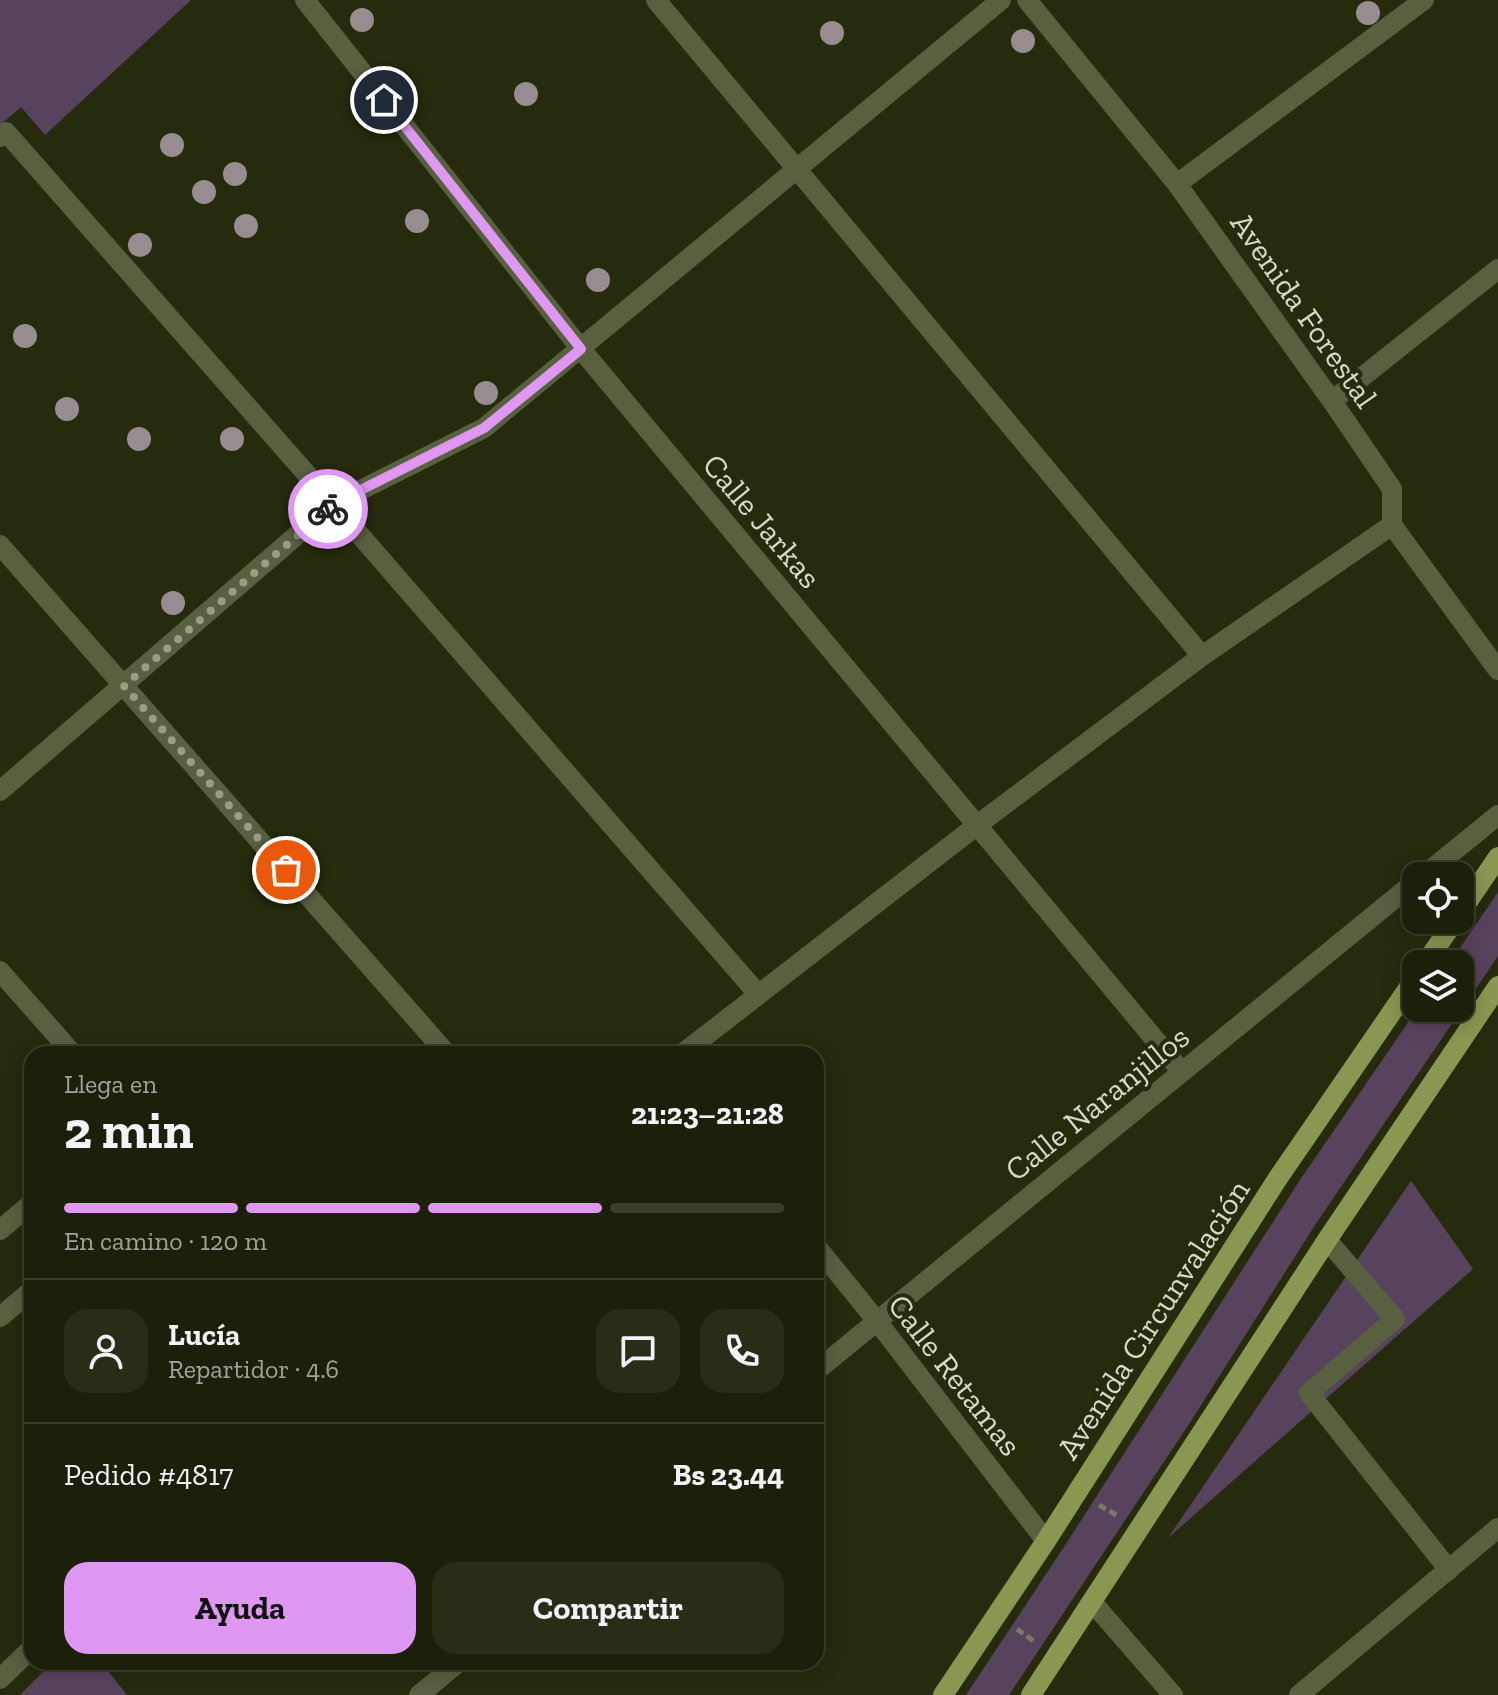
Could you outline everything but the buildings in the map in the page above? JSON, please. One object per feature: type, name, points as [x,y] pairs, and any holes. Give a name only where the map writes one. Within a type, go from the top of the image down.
[{"type":"main road","points":[[1474,892],[1498,857]]},
{"type":"main road","points":[[1031,1695],[1327,1240],[1498,986]]},
{"type":"main road","name":"Avenida Circunvalación","points":[[943,1695],[1046,1541],[1278,1178],[1402,997]]},
{"type":"street","name":"Calle Jarkas","points":[[305,0],[581,349],[1182,1072]]},
{"type":"street","points":[[656,0],[1202,656]]},
{"type":"street","points":[[0,791],[333,504],[484,428],[1001,0]]},
{"type":"street","name":"Avenida Forestal","points":[[1027,0],[1177,184],[1332,401],[1392,489],[1392,525]]},
{"type":"street","points":[[1177,184],[1424,0]]},
{"type":"street","points":[[0,137],[6,132],[758,994]]},
{"type":"street","points":[[1332,401],[1498,269]]},
{"type":"street","points":[[692,1046],[1202,656],[1392,525],[1498,670]]},
{"type":"street","points":[[0,545],[440,1046]]},
{"type":"street","points":[[1440,862],[1498,815]]},
{"type":"street","name":"Calle Naranjillos","points":[[824,1364],[1402,892]]},
{"type":"street","points":[[0,971],[66,1046]]},
{"type":"street","points":[[0,1230],[24,1210]]},
{"type":"street","points":[[1327,1240],[1395,1319],[1309,1393],[1449,1570]]},
{"type":"street","name":"Calle Retamas","points":[[824,1256],[1046,1541]]},
{"type":"street","points":[[0,1317],[24,1297]]},
{"type":"street","points":[[1299,1695],[1498,1528]]},
{"type":"street","points":[[1092,1602],[1173,1695]]},
{"type":"street","points":[[0,1679],[24,1656]]},
{"type":"street","points":[[419,1695],[449,1670]]},
{"type":"path","points":[[1078,1491],[1138,1530]]},
{"type":"path","points":[[997,1615],[1056,1657]]},
{"type":"shaded area","points":[[0,0],[191,0],[45,135],[21,107],[0,125]]},
{"type":"shaded area","points":[[1498,892],[1498,956],[1474,991],[1474,950],[1459,950],[1469,934],[1474,934],[1474,927]]},
{"type":"shaded area","points":[[1408,1022],[1453,1022],[1315,1225],[1191,1421],[1009,1695],[966,1695],[1062,1550],[1300,1180]]},
{"type":"shaded area","points":[[1411,1181],[1473,1269],[1168,1538]]},
{"type":"shaded area","points":[[45,1670],[107,1670],[127,1695],[20,1695]]},
{"type":"way so far","points":[[286,870],[124,686],[328,509]]},
{"type":"route","points":[[328,509],[484,428],[581,349],[384,100]]}]
